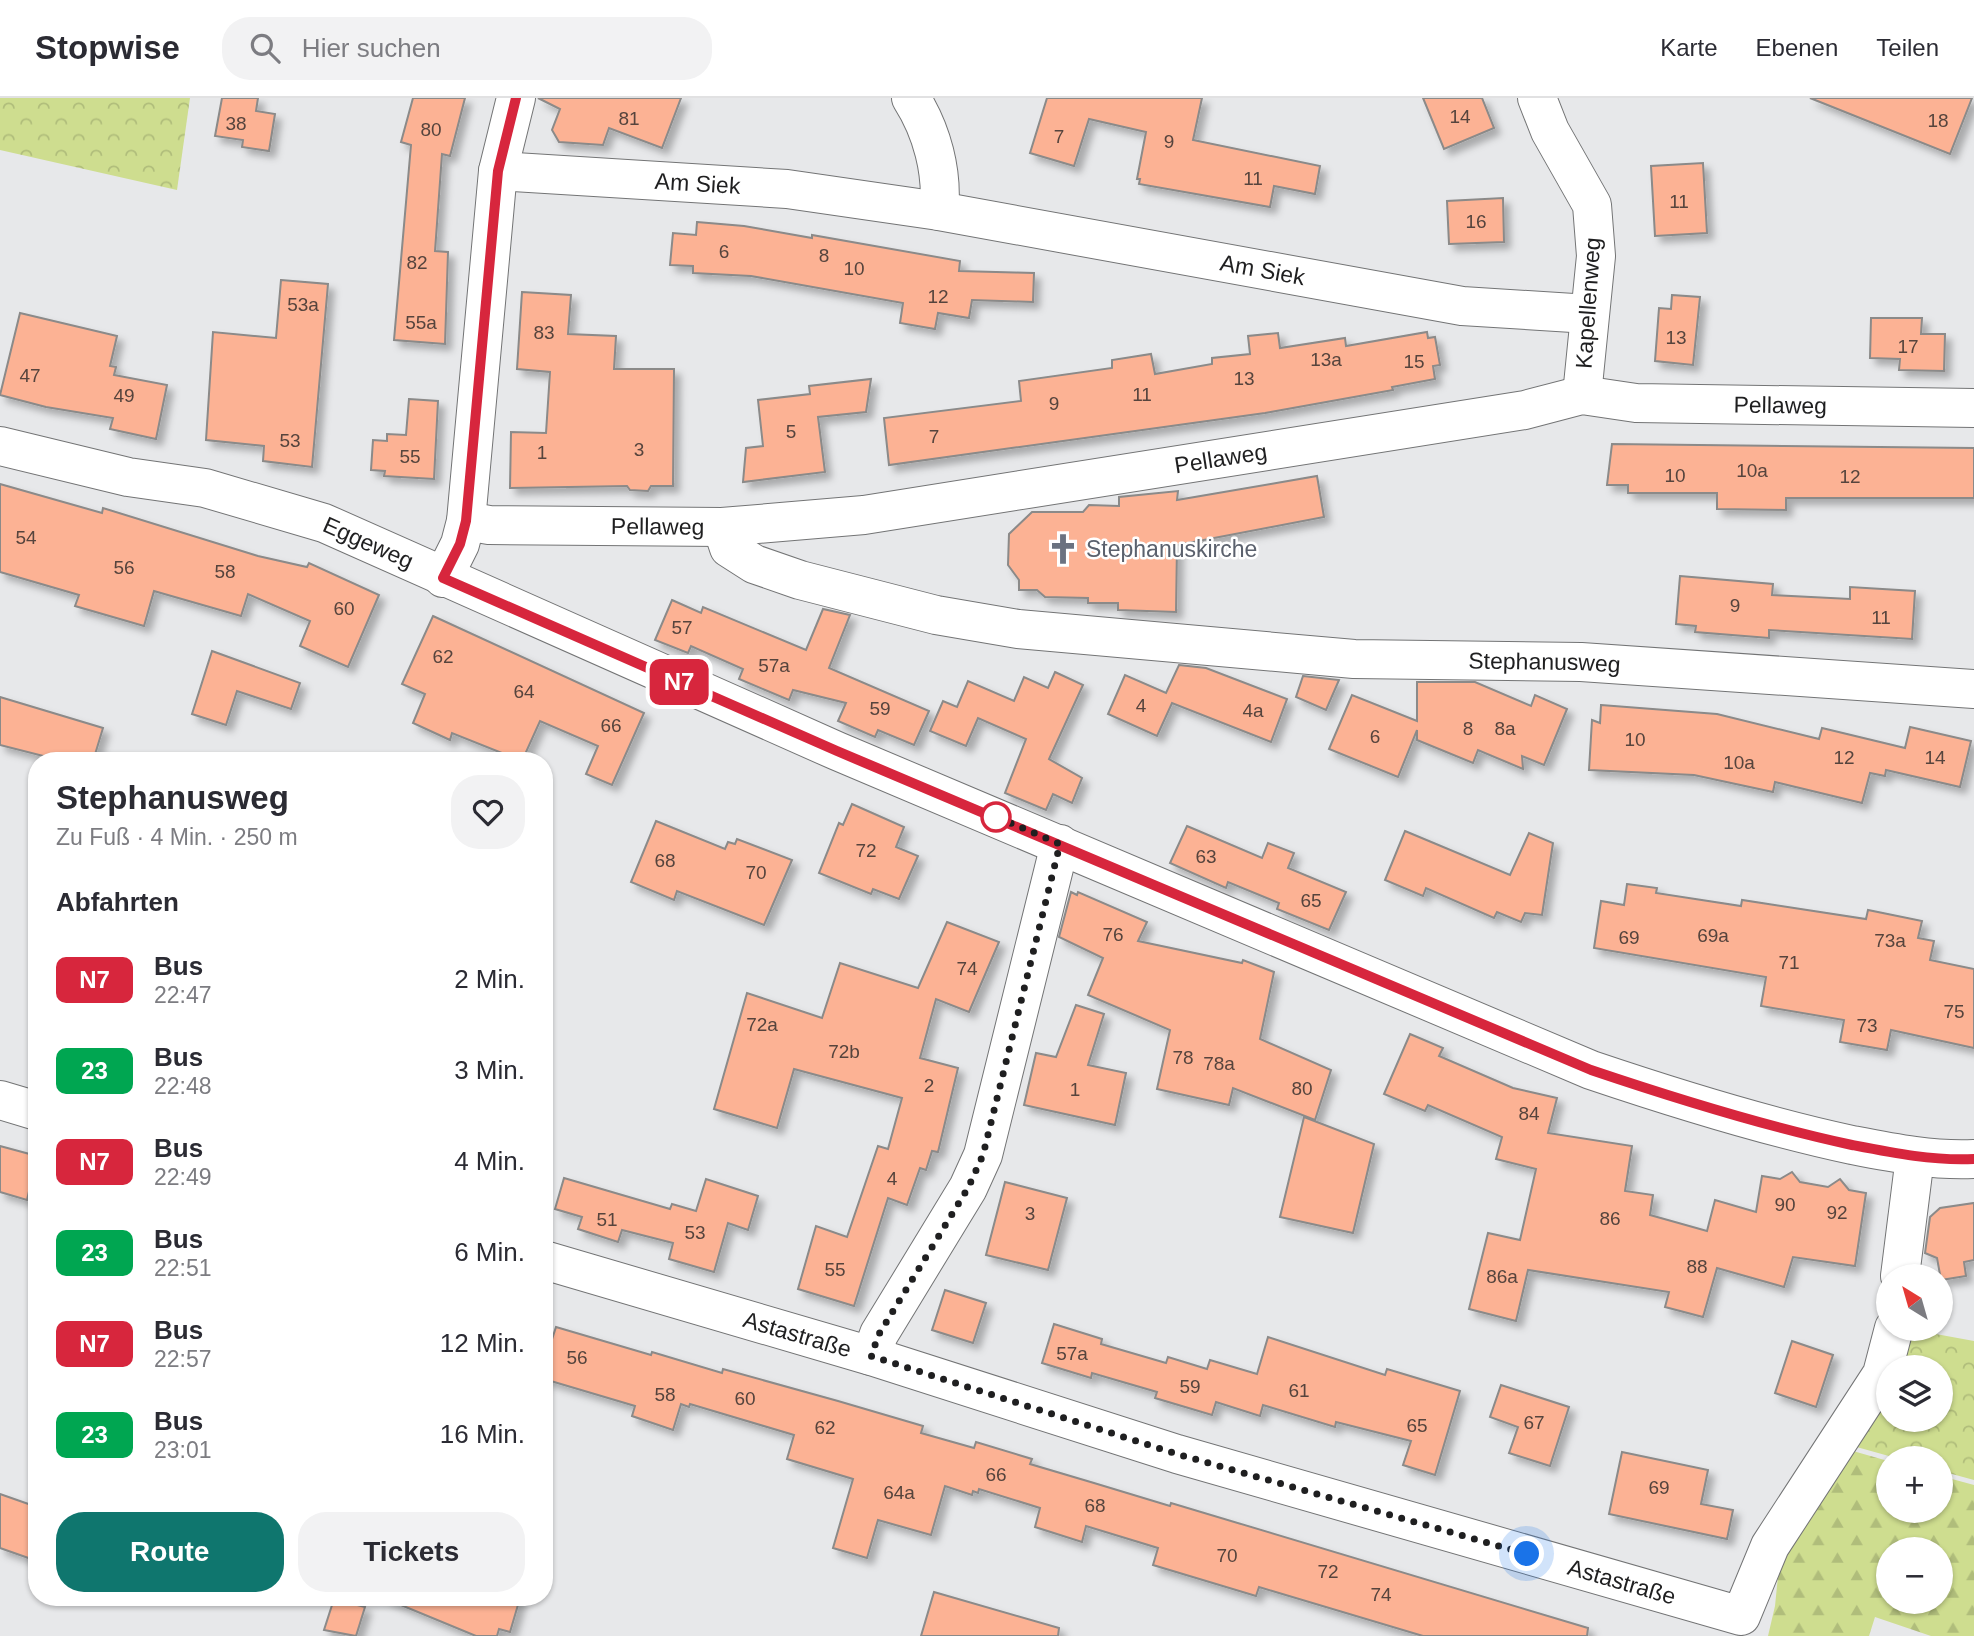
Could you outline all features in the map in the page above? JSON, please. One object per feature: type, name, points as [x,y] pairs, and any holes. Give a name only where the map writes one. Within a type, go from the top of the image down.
[{"type":"street","points":[[443,578],[460,544],[466,521],[498,171],[516,98]]},
{"type":"street","points":[[911,98],[931,141],[942,184],[939,211]]},
{"type":"street","name":"Kapellenweg","points":[[1536,98],[1550,131],[1592,205],[1596,257],[1582,395]]},
{"type":"street","name":"Am Siek","points":[[498,171],[787,189],[939,211],[1462,306],[1589,314]]},
{"type":"street","name":"Pellaweg","points":[[466,521],[489,526],[722,527],[864,515],[1194,465],[1525,410],[1582,395],[1636,403],[1974,408]]},
{"type":"street","name":"Eggeweg","points":[[0,446],[128,477],[205,488],[306,516],[837,751],[1591,1070],[1699,1107],[1811,1136],[1915,1157],[1974,1159]]},
{"type":"street","name":"Stephanusweg","points":[[722,527],[729,548],[754,564],[800,580],[936,615],[1018,629],[1354,659],[1581,662],[1974,689]]},
{"type":"street","points":[[871,1356],[879,1334],[968,1188],[983,1155],[1060,844]]},
{"type":"street","points":[[0,1100],[28,1108]]},
{"type":"street","points":[[1902,1264],[1915,1157]]},
{"type":"street","name":"Astastraße","points":[[553,1263],[871,1356],[1177,1454],[1741,1616],[1770,1546],[1882,1374],[1891,1341]]},
{"type":"green space","points":[[0,98],[190,98],[177,190],[0,150]]},
{"type":"green space","points":[[1953,1337],[1974,1341],[1974,1480],[1953,1474],[1953,1446],[1876,1446],[1876,1452],[1853,1446],[1876,1408],[1876,1432],[1953,1432],[1953,1355],[1905,1355],[1910,1341],[1953,1341]]},
{"type":"green space","points":[[1846,1449],[1876,1458],[1876,1523],[1953,1523],[1953,1479],[1974,1485],[1974,1636],[1931,1636],[1875,1617],[1869,1636],[1768,1636],[1775,1606],[1779,1566]]},
{"type":"building","points":[[222,98],[258,98],[256,111],[275,114],[269,151],[242,147],[243,140],[215,136]]},
{"type":"building","points":[[413,98],[465,98],[450,156],[442,154],[435,251],[448,252],[445,344],[394,340],[411,145],[401,142]]},
{"type":"building","points":[[538,98],[681,98],[662,148],[609,128],[603,145],[559,142],[552,130],[560,109]]},
{"type":"building","points":[[1047,98],[1202,98],[1193,140],[1320,166],[1315,194],[1274,186],[1270,207],[1139,184],[1140,179],[1137,179],[1146,132],[1089,119],[1074,166],[1030,153]]},
{"type":"building","points":[[1423,98],[1482,98],[1494,128],[1444,149]]},
{"type":"building","points":[[1810,98],[1972,98],[1950,154]]},
{"type":"building","points":[[1703,163],[1707,233],[1655,236],[1651,166]]},
{"type":"building","points":[[1503,198],[1504,242],[1449,244],[1447,201]]},
{"type":"building","points":[[697,222],[744,226],[812,238],[812,235],[960,261],[959,271],[1034,273],[1033,302],[972,300],[969,318],[938,313],[935,329],[900,323],[903,303],[751,276],[693,273],[693,266],[670,265],[673,233],[696,235]]},
{"type":"building","points":[[281,280],[328,284],[312,467],[263,461],[264,446],[206,440],[213,332],[276,338]]},
{"type":"building","points":[[522,292],[571,295],[568,334],[616,336],[614,369],[674,369],[673,486],[651,486],[648,491],[630,490],[627,486],[510,488],[511,432],[546,433],[550,372],[517,369]]},
{"type":"building","points":[[1672,295],[1700,297],[1693,365],[1655,361],[1659,308],[1671,309]]},
{"type":"building","points":[[20,313],[117,336],[110,366],[116,367],[114,375],[167,385],[156,439],[110,429],[113,418],[46,407],[0,395]]},
{"type":"building","points":[[1871,318],[1922,318],[1921,334],[1945,334],[1944,371],[1899,370],[1900,359],[1870,358]]},
{"type":"building","points":[[1427,332],[1428,338],[1435,337],[1440,365],[1433,366],[1435,379],[1392,387],[1393,390],[1265,413],[889,465],[884,418],[1021,401],[1019,381],[1112,368],[1112,360],[1151,354],[1155,374],[1212,364],[1212,358],[1250,354],[1248,336],[1278,333],[1280,348],[1345,338],[1346,346]]},
{"type":"building","points":[[871,379],[866,412],[818,417],[825,472],[743,482],[746,448],[763,446],[758,400],[810,394],[809,386]]},
{"type":"building","points":[[409,399],[438,401],[434,479],[384,476],[385,471],[371,470],[373,440],[387,441],[387,434],[406,435]]},
{"type":"building","points":[[1612,444],[1974,448],[1974,498],[1786,498],[1786,510],[1717,509],[1717,493],[1628,493],[1628,485],[1607,485]]},
{"type":"building","points":[[1317,476],[1324,517],[1177,545],[1176,612],[1118,610],[1118,603],[1088,603],[1088,598],[1045,597],[1037,590],[1019,590],[1019,580],[1008,565],[1009,534],[1032,512],[1083,512],[1089,505],[1119,506],[1119,497],[1178,491],[1177,500]]},
{"type":"building","points":[[0,484],[102,513],[103,508],[258,556],[307,567],[309,563],[379,595],[348,667],[300,646],[310,621],[248,594],[241,616],[154,591],[144,626],[75,606],[79,595],[0,572]]},
{"type":"building","points":[[1680,576],[1773,584],[1772,595],[1850,599],[1850,587],[1915,591],[1912,639],[1769,630],[1769,638],[1695,632],[1696,626],[1676,624]]},
{"type":"building","points":[[672,600],[701,613],[703,607],[806,650],[823,609],[850,615],[829,668],[929,711],[914,745],[878,730],[875,737],[838,721],[846,703],[793,690],[789,700],[739,679],[743,669],[691,646],[688,653],[655,640]]},
{"type":"building","points":[[433,616],[644,713],[612,785],[586,774],[598,746],[540,721],[526,752],[500,752],[452,733],[450,740],[413,723],[425,694],[402,684]]},
{"type":"building","points":[[212,651],[300,683],[291,709],[237,691],[226,725],[192,714]]},
{"type":"building","points":[[1179,665],[1206,668],[1287,699],[1271,742],[1172,703],[1157,736],[1108,714],[1125,675],[1166,693]]},
{"type":"building","points":[[1055,672],[1083,685],[1049,759],[1082,778],[1072,803],[1053,794],[1046,810],[1005,793],[1026,739],[978,718],[966,746],[930,731],[943,701],[957,707],[968,681],[1014,701],[1024,677],[1048,688]]},
{"type":"building","points":[[1303,676],[1339,680],[1326,710],[1296,697]]},
{"type":"building","points":[[1417,682],[1475,682],[1531,706],[1535,695],[1567,709],[1544,765],[1522,756],[1523,769],[1478,750],[1473,763],[1417,740],[1417,730],[1398,777],[1329,749],[1352,695],[1417,721]]},
{"type":"building","points":[[0,697],[103,728],[96,752],[28,752],[0,745]]},
{"type":"building","points":[[1601,705],[1717,714],[1819,739],[1822,728],[1905,748],[1910,727],[1971,741],[1960,787],[1886,770],[1885,776],[1870,773],[1862,803],[1775,782],[1773,792],[1694,775],[1589,770],[1592,720],[1600,723]]},
{"type":"building","points":[[852,804],[904,827],[896,847],[918,856],[899,899],[873,889],[871,894],[819,873],[839,823],[843,825]]},
{"type":"building","points":[[656,821],[725,849],[728,842],[735,844],[737,839],[792,860],[764,925],[677,891],[674,900],[631,882]]},
{"type":"building","points":[[1187,826],[1262,858],[1268,843],[1294,853],[1288,868],[1346,892],[1329,930],[1277,909],[1279,903],[1228,882],[1226,888],[1170,863]]},
{"type":"building","points":[[1405,831],[1510,875],[1529,833],[1553,843],[1542,915],[1525,913],[1521,922],[1497,912],[1494,918],[1426,888],[1423,896],[1385,880]]},
{"type":"building","points":[[1627,884],[1657,888],[1656,893],[1741,906],[1742,900],[1866,919],[1868,910],[1922,921],[1918,938],[1934,941],[1930,960],[1974,969],[1974,1048],[1891,1030],[1887,1050],[1840,1042],[1844,1020],[1761,1006],[1766,977],[1594,948],[1601,901],[1624,905]]},
{"type":"building","points":[[1071,892],[1077,895],[1078,892],[1147,922],[1138,941],[1242,963],[1243,960],[1274,972],[1260,1039],[1331,1070],[1315,1120],[1233,1088],[1229,1105],[1157,1089],[1170,1030],[1088,995],[1103,958],[1059,937]]},
{"type":"building","points":[[947,922],[999,942],[969,1012],[936,999],[920,1058],[958,1068],[938,1152],[932,1151],[926,1170],[920,1168],[907,1205],[888,1198],[854,1306],[798,1289],[816,1226],[847,1237],[878,1146],[888,1149],[902,1098],[794,1069],[777,1128],[714,1109],[747,993],[822,1018],[840,963],[918,988]]},
{"type":"building","points":[[1076,1005],[1104,1014],[1088,1065],[1126,1073],[1115,1125],[1024,1105],[1036,1053],[1056,1057]]},
{"type":"building","points":[[1410,1034],[1443,1048],[1439,1056],[1513,1088],[1557,1098],[1548,1133],[1632,1146],[1625,1191],[1653,1195],[1650,1215],[1707,1231],[1715,1200],[1756,1212],[1762,1176],[1780,1179],[1792,1172],[1800,1182],[1828,1187],[1840,1179],[1849,1190],[1866,1193],[1855,1266],[1793,1257],[1784,1287],[1717,1268],[1703,1317],[1665,1307],[1669,1292],[1528,1270],[1516,1321],[1469,1309],[1488,1233],[1520,1240],[1536,1169],[1496,1159],[1502,1137],[1428,1105],[1425,1111],[1384,1094]]},
{"type":"building","points":[[1304,1117],[1374,1144],[1353,1233],[1280,1217]]},
{"type":"building","points":[[0,1146],[28,1154],[27,1200],[0,1192]]},
{"type":"building","points":[[564,1178],[670,1209],[672,1204],[696,1211],[706,1179],[758,1196],[748,1230],[728,1223],[714,1272],[669,1259],[673,1243],[622,1230],[618,1242],[578,1229],[582,1217],[555,1209]]},
{"type":"building","points":[[1005,1182],[1067,1198],[1048,1270],[986,1255]]},
{"type":"building","points":[[1974,1203],[1974,1260],[1964,1262],[1966,1276],[1953,1278],[1953,1264],[1938,1264],[1937,1258],[1925,1253],[1930,1217],[1940,1208]]},
{"type":"building","points":[[945,1290],[986,1303],[973,1343],[932,1330]]},
{"type":"building","points":[[1054,1324],[1102,1339],[1101,1344],[1166,1363],[1168,1357],[1207,1369],[1210,1360],[1257,1374],[1268,1337],[1385,1375],[1387,1369],[1460,1391],[1435,1475],[1403,1465],[1411,1441],[1336,1422],[1335,1427],[1263,1405],[1260,1416],[1216,1402],[1212,1415],[1155,1398],[1157,1392],[1092,1373],[1091,1378],[1042,1363]]},
{"type":"building","points":[[556,1327],[651,1355],[652,1352],[722,1373],[723,1369],[838,1401],[923,1426],[921,1433],[974,1448],[976,1442],[1032,1459],[1030,1464],[1170,1506],[1171,1503],[1588,1628],[1587,1636],[1423,1636],[1259,1587],[1256,1596],[1153,1565],[1158,1548],[1086,1526],[1082,1542],[1035,1527],[1040,1508],[979,1489],[978,1493],[973,1491],[972,1495],[945,1486],[931,1535],[878,1520],[867,1558],[833,1548],[853,1479],[787,1459],[794,1435],[690,1404],[689,1407],[681,1404],[673,1430],[632,1416],[635,1406],[553,1382],[553,1336]]},
{"type":"building","points":[[1792,1341],[1833,1355],[1816,1407],[1775,1393]]},
{"type":"building","points":[[1501,1385],[1569,1407],[1550,1466],[1509,1453],[1518,1427],[1490,1417]]},
{"type":"building","points":[[1622,1452],[1708,1470],[1701,1504],[1733,1510],[1727,1539],[1609,1514]]},
{"type":"building","points":[[0,1494],[28,1504],[28,1558],[0,1548]]},
{"type":"building","points":[[934,1592],[1059,1628],[1058,1636],[921,1636]]},
{"type":"building","points":[[332,1606],[365,1607],[356,1636],[324,1630]]},
{"type":"building","points":[[403,1606],[518,1606],[510,1632],[499,1629],[497,1636],[476,1636]]},
{"type":"bus line","name":"N7","points":[[516,98],[498,171],[466,521],[460,544],[443,578],[837,751],[1591,1070],[1699,1107],[1811,1136],[1915,1157],[1974,1159]]},
{"type":"place","name":"Stephanuskirche","points":[[1063,549]]},
{"type":"route","points":[[996,817],[992,815],[1060,844],[983,1155],[968,1188],[879,1334],[871,1356],[1177,1454],[1527,1554]]}]
